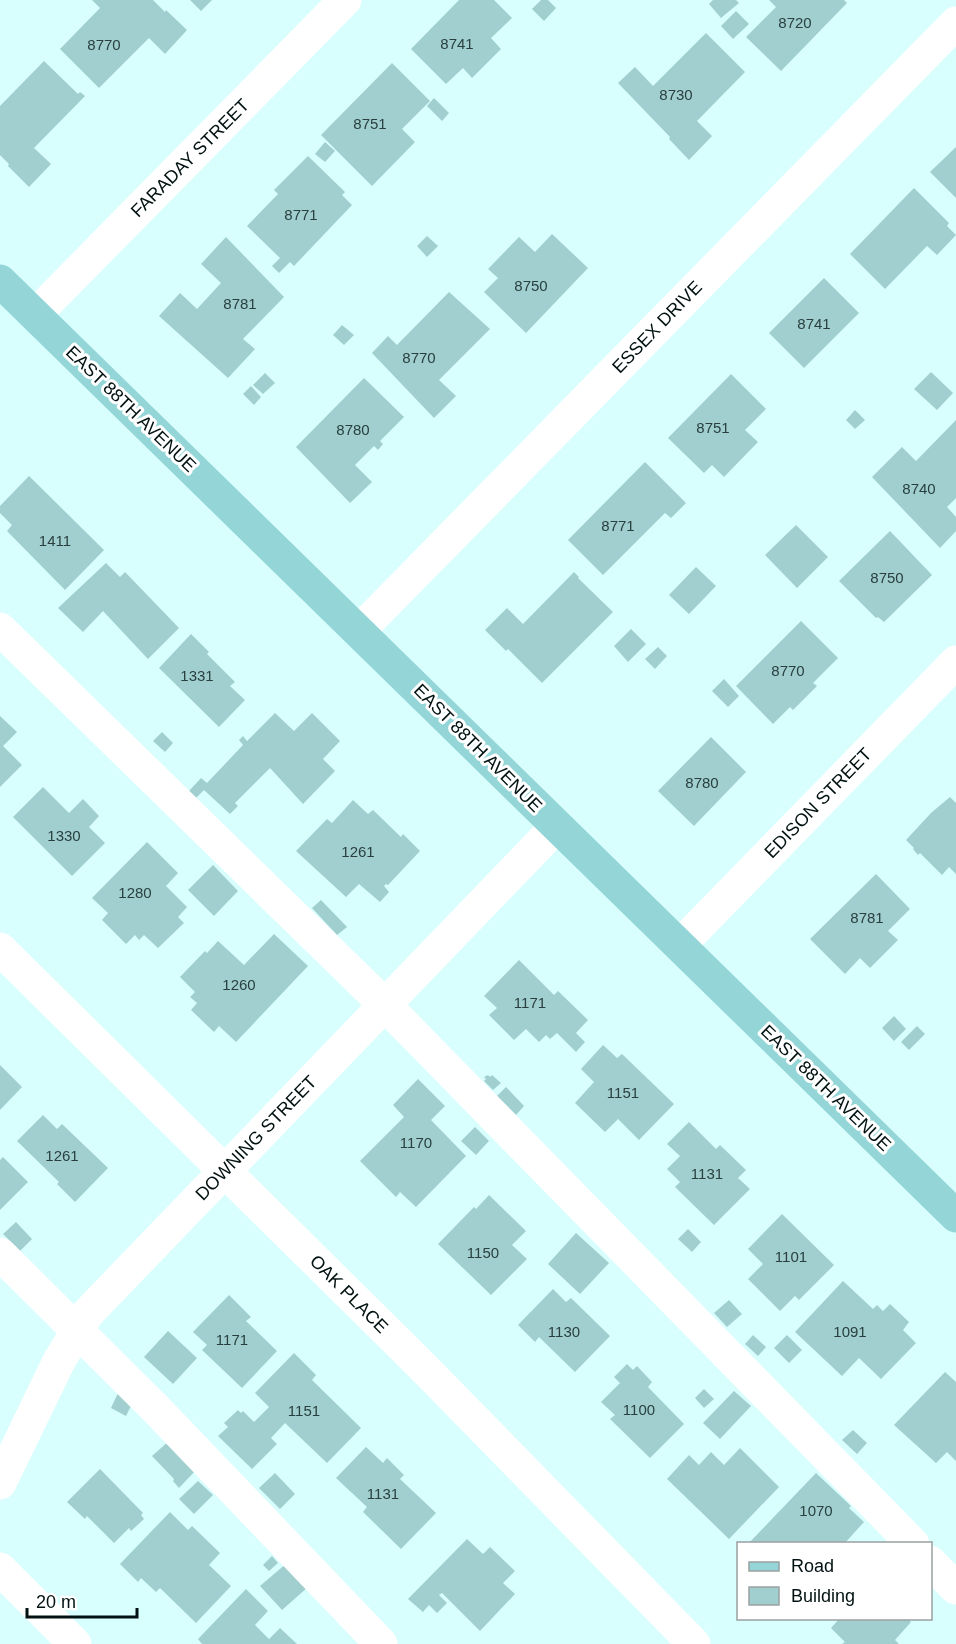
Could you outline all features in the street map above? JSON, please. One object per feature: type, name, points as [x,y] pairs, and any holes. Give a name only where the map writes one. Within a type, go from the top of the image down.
[{"type":"main road","name":"EAST 88TH AVENUE","points":[[0,281],[956,1216]]},
{"type":"street","name":"FARADAY STREET","points":[[35,315],[345,0]]},
{"type":"street","name":"ESSEX DRIVE","points":[[359,631],[956,23]]},
{"type":"street","points":[[0,629],[385,1005],[911,1542]]},
{"type":"street","name":"EDISON STREET","points":[[680,945],[956,662]]},
{"type":"street","name":"DOWNING STREET","points":[[0,1483],[59,1361],[88,1313],[557,826]]},
{"type":"street","name":"OAK PLACE","points":[[0,949],[421,1365],[694,1644]]},
{"type":"street","points":[[0,1254],[78,1330],[381,1644]]},
{"type":"street","points":[[932,1564],[956,1588]]},
{"type":"street","points":[[0,1569],[75,1644]]},
{"type":"building","points":[[92,0],[153,0],[187,30],[165,54],[149,38],[99,88],[60,49],[100,8]]},
{"type":"building","points":[[190,0],[212,0],[201,11]]},
{"type":"building","points":[[459,0],[494,0],[512,18],[491,38],[501,49],[472,78],[463,68],[446,84],[411,49]]},
{"type":"building","points":[[541,0],[548,0],[556,8],[544,21],[532,9]]},
{"type":"building","points":[[713,0],[736,0],[739,3],[721,18],[709,4]]},
{"type":"building","points":[[769,0],[844,0],[847,3],[781,71],[746,37],[776,7]]},
{"type":"building","points":[[736,11],[749,24],[733,39],[721,26]]},
{"type":"building","points":[[706,33],[745,72],[697,121],[712,136],[689,160],[618,83],[635,67],[653,86]]},
{"type":"building","points":[[44,61],[78,94],[80,92],[85,96],[34,148],[51,164],[29,187],[0,155],[0,106]]},
{"type":"building","points":[[392,63],[430,101],[402,129],[415,142],[372,186],[321,135]]},
{"type":"building","points":[[434,98],[449,113],[442,121],[427,106]]},
{"type":"building","points":[[325,142],[335,151],[325,162],[315,154]]},
{"type":"building","points":[[956,147],[956,198],[930,172]]},
{"type":"building","points":[[308,156],[345,192],[342,195],[352,205],[294,266],[290,262],[279,273],[272,266],[280,258],[247,226],[278,194],[274,190]]},
{"type":"building","points":[[914,188],[949,223],[947,226],[956,235],[937,255],[927,246],[885,289],[850,254]]},
{"type":"building","points":[[552,234],[588,268],[526,333],[484,292],[498,278],[488,269],[519,237],[535,252]]},
{"type":"building","points":[[427,236],[438,246],[427,257],[417,246]]},
{"type":"building","points":[[226,237],[284,297],[243,339],[255,349],[228,378],[159,316],[180,293],[197,309],[221,283],[201,264]]},
{"type":"building","points":[[824,278],[859,313],[804,368],[769,333]]},
{"type":"building","points":[[449,292],[490,329],[439,380],[456,396],[434,418],[372,353],[388,336],[397,345]]},
{"type":"building","points":[[342,325],[354,335],[344,345],[333,335]]},
{"type":"building","points":[[931,372],[953,393],[937,410],[914,389]]},
{"type":"building","points":[[265,373],[275,383],[263,394],[253,385]]},
{"type":"building","points":[[731,374],[766,409],[745,430],[758,442],[724,477],[712,465],[704,473],[668,438]]},
{"type":"building","points":[[364,378],[404,417],[380,441],[383,444],[378,450],[374,446],[355,465],[372,482],[350,503],[296,447]]},
{"type":"building","points":[[251,386],[261,397],[254,405],[243,394]]},
{"type":"building","points":[[855,410],[865,420],[855,429],[846,420]]},
{"type":"building","points":[[956,420],[956,498],[947,507],[956,517],[956,531],[940,548],[872,477],[902,447],[916,461]]},
{"type":"building","points":[[645,462],[686,503],[671,518],[665,513],[603,575],[568,540]]},
{"type":"building","points":[[29,476],[104,550],[65,590],[7,531],[12,525],[0,513],[0,506]]},
{"type":"building","points":[[796,525],[828,557],[797,588],[765,555]]},
{"type":"building","points":[[890,531],[932,575],[884,622],[876,618],[839,581]]},
{"type":"building","points":[[106,563],[120,577],[125,572],[179,628],[148,659],[103,611],[83,632],[58,608]]},
{"type":"building","points":[[696,567],[716,586],[689,614],[669,595]]},
{"type":"building","points":[[574,572],[613,612],[542,683],[485,630],[507,608],[523,624]]},
{"type":"building","points":[[801,621],[838,658],[813,683],[817,686],[793,710],[790,707],[773,724],[736,686]]},
{"type":"building","points":[[631,629],[646,644],[628,662],[614,646]]},
{"type":"building","points":[[191,634],[235,682],[230,686],[245,700],[219,727],[159,668]]},
{"type":"building","points":[[658,647],[667,656],[655,669],[645,659]]},
{"type":"building","points":[[724,679],[739,696],[728,707],[712,691]]},
{"type":"building","points":[[275,713],[294,731],[312,713],[340,741],[323,759],[335,771],[303,804],[270,768],[235,803],[238,806],[230,814],[204,790],[196,798],[189,791],[201,778],[207,783],[243,745],[239,740],[243,736],[247,741]]},
{"type":"building","points":[[0,716],[17,732],[3,746],[22,765],[0,787]]},
{"type":"building","points":[[162,732],[173,743],[165,752],[153,741]]},
{"type":"building","points":[[711,737],[746,772],[694,826],[658,791]]},
{"type":"building","points":[[43,787],[69,813],[83,799],[99,816],[89,827],[105,843],[72,876],[13,817]]},
{"type":"building","points":[[950,797],[956,803],[956,874],[949,867],[942,875],[920,853],[918,855],[906,840],[931,813]]},
{"type":"building","points":[[353,800],[368,814],[373,810],[401,837],[403,834],[420,851],[388,885],[384,886],[389,892],[380,902],[359,884],[346,897],[296,851],[327,819],[332,823]]},
{"type":"building","points":[[147,842],[178,873],[166,886],[187,907],[178,917],[184,923],[158,948],[144,935],[139,940],[135,935],[126,944],[102,920],[108,913],[92,898]]},
{"type":"building","points":[[213,865],[238,891],[214,916],[188,890]]},
{"type":"building","points":[[876,874],[910,909],[888,931],[898,940],[870,968],[860,958],[845,974],[810,939]]},
{"type":"building","points":[[321,900],[347,927],[337,935],[312,908]]},
{"type":"building","points":[[274,934],[308,966],[236,1042],[219,1026],[214,1032],[191,1010],[197,1003],[190,997],[195,992],[180,977],[218,941],[244,965]]},
{"type":"building","points":[[519,960],[554,995],[558,991],[588,1020],[576,1033],[585,1042],[576,1052],[557,1033],[550,1039],[546,1035],[539,1042],[526,1029],[514,1040],[489,1015],[497,1008],[484,996]]},
{"type":"building","points":[[894,1016],[906,1029],[894,1041],[882,1028]]},
{"type":"building","points":[[917,1026],[925,1034],[909,1050],[901,1042]]},
{"type":"building","points":[[603,1045],[617,1058],[622,1054],[674,1104],[639,1140],[618,1119],[605,1132],[575,1103],[594,1082],[581,1069]]},
{"type":"building","points":[[0,1065],[22,1087],[0,1110]]},
{"type":"building","points":[[488,1075],[490,1077],[492,1075],[501,1083],[493,1090],[484,1081],[486,1079],[484,1077]]},
{"type":"building","points":[[418,1079],[445,1106],[431,1120],[466,1156],[416,1207],[400,1192],[396,1197],[360,1161],[404,1117],[393,1105]]},
{"type":"building","points":[[506,1087],[524,1106],[516,1115],[497,1096]]},
{"type":"building","points":[[43,1115],[57,1129],[62,1124],[108,1168],[75,1202],[57,1184],[59,1182],[17,1141]]},
{"type":"building","points":[[689,1122],[716,1149],[720,1145],[746,1170],[738,1178],[750,1189],[714,1225],[675,1187],[680,1182],[667,1169],[680,1156],[667,1144]]},
{"type":"building","points":[[475,1127],[489,1141],[476,1155],[461,1141]]},
{"type":"building","points":[[3,1157],[28,1182],[0,1210],[0,1160]]},
{"type":"building","points":[[489,1195],[526,1231],[512,1245],[527,1259],[491,1295],[438,1244]]},
{"type":"building","points":[[782,1214],[834,1265],[799,1300],[795,1296],[780,1311],[748,1279],[763,1264],[748,1249]]},
{"type":"building","points":[[16,1222],[32,1239],[20,1251],[3,1234]]},
{"type":"building","points":[[688,1229],[701,1242],[692,1252],[678,1239]]},
{"type":"building","points":[[576,1233],[609,1263],[580,1294],[548,1264]]},
{"type":"building","points":[[843,1281],[873,1309],[877,1305],[883,1311],[890,1304],[909,1322],[903,1330],[916,1343],[881,1379],[859,1358],[842,1376],[795,1332]]},
{"type":"building","points":[[553,1289],[566,1302],[571,1298],[610,1336],[575,1372],[539,1337],[535,1342],[518,1325]]},
{"type":"building","points":[[229,1295],[251,1317],[246,1321],[277,1351],[242,1388],[202,1350],[207,1345],[193,1332]]},
{"type":"building","points":[[729,1300],[742,1314],[727,1327],[714,1313]]},
{"type":"building","points":[[168,1331],[197,1358],[173,1384],[144,1357]]},
{"type":"building","points":[[753,1335],[766,1347],[758,1356],[745,1344]]},
{"type":"building","points":[[787,1335],[802,1350],[789,1363],[774,1348]]},
{"type":"building","points":[[294,1353],[316,1375],[312,1380],[361,1428],[327,1463],[285,1423],[271,1438],[277,1444],[252,1469],[218,1436],[228,1427],[224,1423],[238,1410],[241,1413],[243,1411],[254,1422],[269,1407],[255,1393]]},
{"type":"building","points":[[627,1364],[633,1370],[637,1366],[652,1382],[648,1387],[684,1424],[650,1458],[610,1419],[615,1415],[601,1402],[620,1383],[614,1377]]},
{"type":"building","points":[[945,1372],[956,1382],[956,1461],[947,1452],[936,1463],[894,1425]]},
{"type":"building","points":[[704,1389],[714,1399],[704,1408],[695,1398]]},
{"type":"building","points":[[734,1391],[751,1406],[720,1439],[703,1423]]},
{"type":"building","points":[[118,1393],[134,1400],[126,1416],[111,1408]]},
{"type":"building","points":[[853,1430],[867,1443],[857,1454],[842,1440]]},
{"type":"building","points":[[169,1441],[197,1469],[179,1488],[173,1481],[174,1479],[152,1456]]},
{"type":"building","points":[[366,1447],[383,1463],[387,1458],[404,1475],[400,1479],[436,1513],[401,1549],[363,1512],[367,1507],[336,1478]]},
{"type":"building","points":[[740,1448],[779,1487],[729,1539],[667,1479],[689,1455],[699,1465],[711,1452],[724,1465]]},
{"type":"building","points":[[100,1469],[143,1513],[141,1515],[144,1519],[131,1531],[129,1528],[114,1543],[87,1516],[85,1519],[67,1502]]},
{"type":"building","points":[[275,1473],[295,1494],[280,1509],[259,1488]]},
{"type":"building","points":[[816,1473],[851,1506],[849,1508],[864,1522],[846,1542],[750,1542]]},
{"type":"building","points":[[198,1481],[213,1495],[194,1514],[179,1499]]},
{"type":"building","points":[[170,1512],[188,1530],[192,1526],[220,1553],[209,1565],[231,1586],[196,1623],[160,1588],[156,1592],[141,1578],[138,1582],[120,1564]]},
{"type":"building","points":[[467,1539],[483,1554],[490,1547],[515,1571],[503,1583],[515,1594],[480,1631],[442,1593],[439,1595],[447,1603],[437,1613],[429,1605],[423,1612],[408,1599]]},
{"type":"building","points":[[272,1556],[278,1563],[269,1571],[263,1565]]},
{"type":"building","points":[[287,1563],[308,1587],[282,1610],[260,1586]]},
{"type":"building","points":[[246,1589],[268,1611],[255,1625],[269,1639],[280,1628],[297,1644],[202,1644],[198,1639]]},
{"type":"building","points":[[838,1620],[909,1620],[911,1622],[895,1640],[899,1644],[842,1644],[845,1642],[831,1628]]}]
